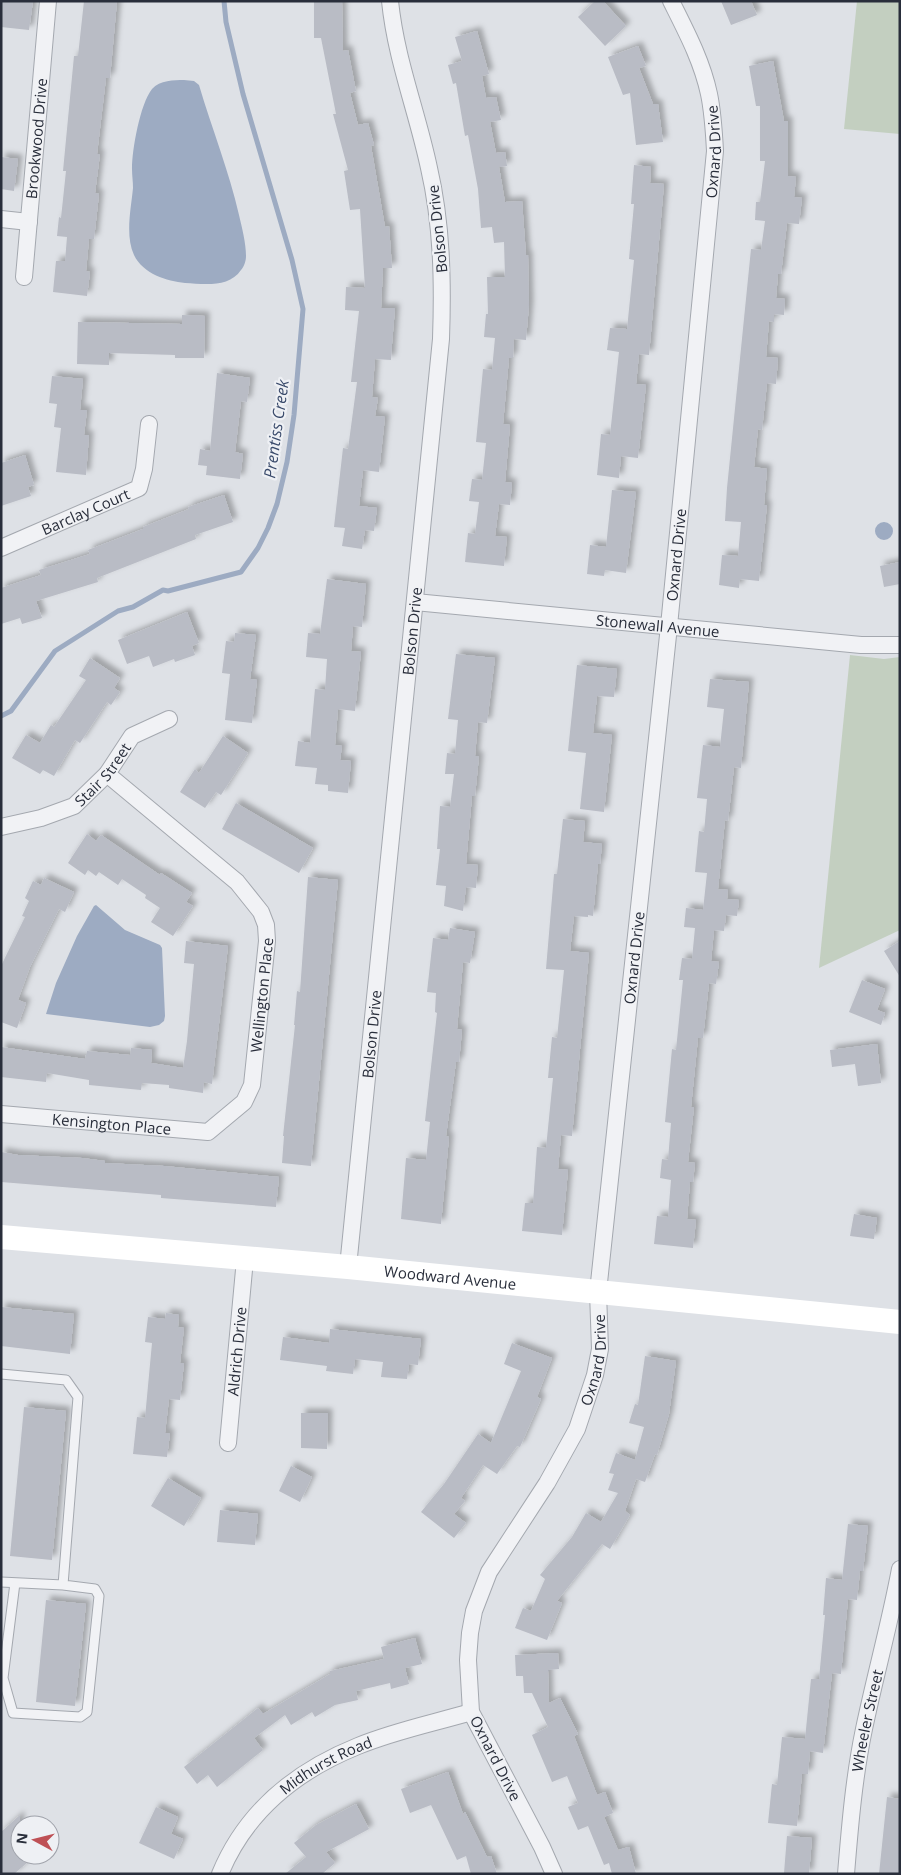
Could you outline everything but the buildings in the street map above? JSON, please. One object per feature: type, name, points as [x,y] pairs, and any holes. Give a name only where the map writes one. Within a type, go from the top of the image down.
[{"type":"main road","name":"Woodward Avenue","points":[[1,1237],[348,1267],[900,1322]]},
{"type":"street","name":"Brookwood Drive","points":[[24,278],[48,1]]},
{"type":"street","name":"Bolson Drive","points":[[348,1267],[441,339],[442,264],[437,212],[430,170],[420,130],[399,60],[390,1]]},
{"type":"street","name":"Oxnard Drive","points":[[554,1874],[542,1847],[471,1712],[468,1660],[474,1611],[488,1572],[547,1483],[577,1430],[595,1375],[600,1349],[598,1292],[669,626],[715,151],[713,115],[709,92],[699,60],[671,1]]},
{"type":"street","points":[[1,219],[29,222]]},
{"type":"street","name":"Barclay Court","points":[[1,548],[138,488],[144,469],[149,424]]},
{"type":"street","name":"Stonewall Avenue","points":[[415,602],[861,646],[900,645]]},
{"type":"street","name":"Stair Street","points":[[1,827],[42,818],[74,806],[107,774],[132,736],[169,719]]},
{"type":"street","name":"Wellington Place","points":[[107,774],[237,882],[261,912],[266,925],[267,941],[252,1085],[244,1102],[219,1123]]},
{"type":"street","name":"Kensington Place","points":[[1,1114],[208,1132],[219,1123]]},
{"type":"street","name":"Aldrich Drive","points":[[228,1443],[245,1259]]},
{"type":"street","name":"Wheeler Street","points":[[846,1874],[855,1784],[864,1731],[891,1617],[900,1569]]},
{"type":"street","name":"Midhurst Road","points":[[220,1874],[237,1839],[249,1823],[280,1790],[327,1760],[358,1746],[471,1712]]},
{"type":"lane","points":[[1,1374],[66,1380],[78,1397],[63,1585]]},
{"type":"lane","points":[[1,1582],[63,1585],[95,1589],[100,1596],[87,1712],[80,1717],[13,1713],[3,1678],[14,1583]]},
{"type":"green space","points":[[857,1],[900,1],[900,134],[844,129]]},
{"type":"green space","points":[[850,655],[884,659],[900,657],[900,930],[819,968]]},
{"type":"water","points":[[167,81],[194,81],[199,85],[230,182],[245,241],[246,258],[242,269],[230,280],[216,284],[185,283],[149,272],[138,262],[131,247],[129,222],[133,188],[132,161],[135,139],[144,105],[155,86]]},
{"type":"water","points":[[884,522],[890,525],[893,531],[890,537],[884,540],[878,537],[875,531],[878,525]]},
{"type":"water","points":[[96,905],[125,930],[160,945],[162,948],[165,1016],[164,1021],[159,1025],[150,1027],[46,1014],[56,983],[77,936]]},
{"type":"waterway","name":"Prentiss Creek","points":[[1,716],[11,711],[55,651],[118,611],[133,607],[163,590],[168,591],[241,572],[258,548],[277,504],[287,462],[294,415],[303,309],[292,260],[243,94],[226,22],[224,1]]}]
